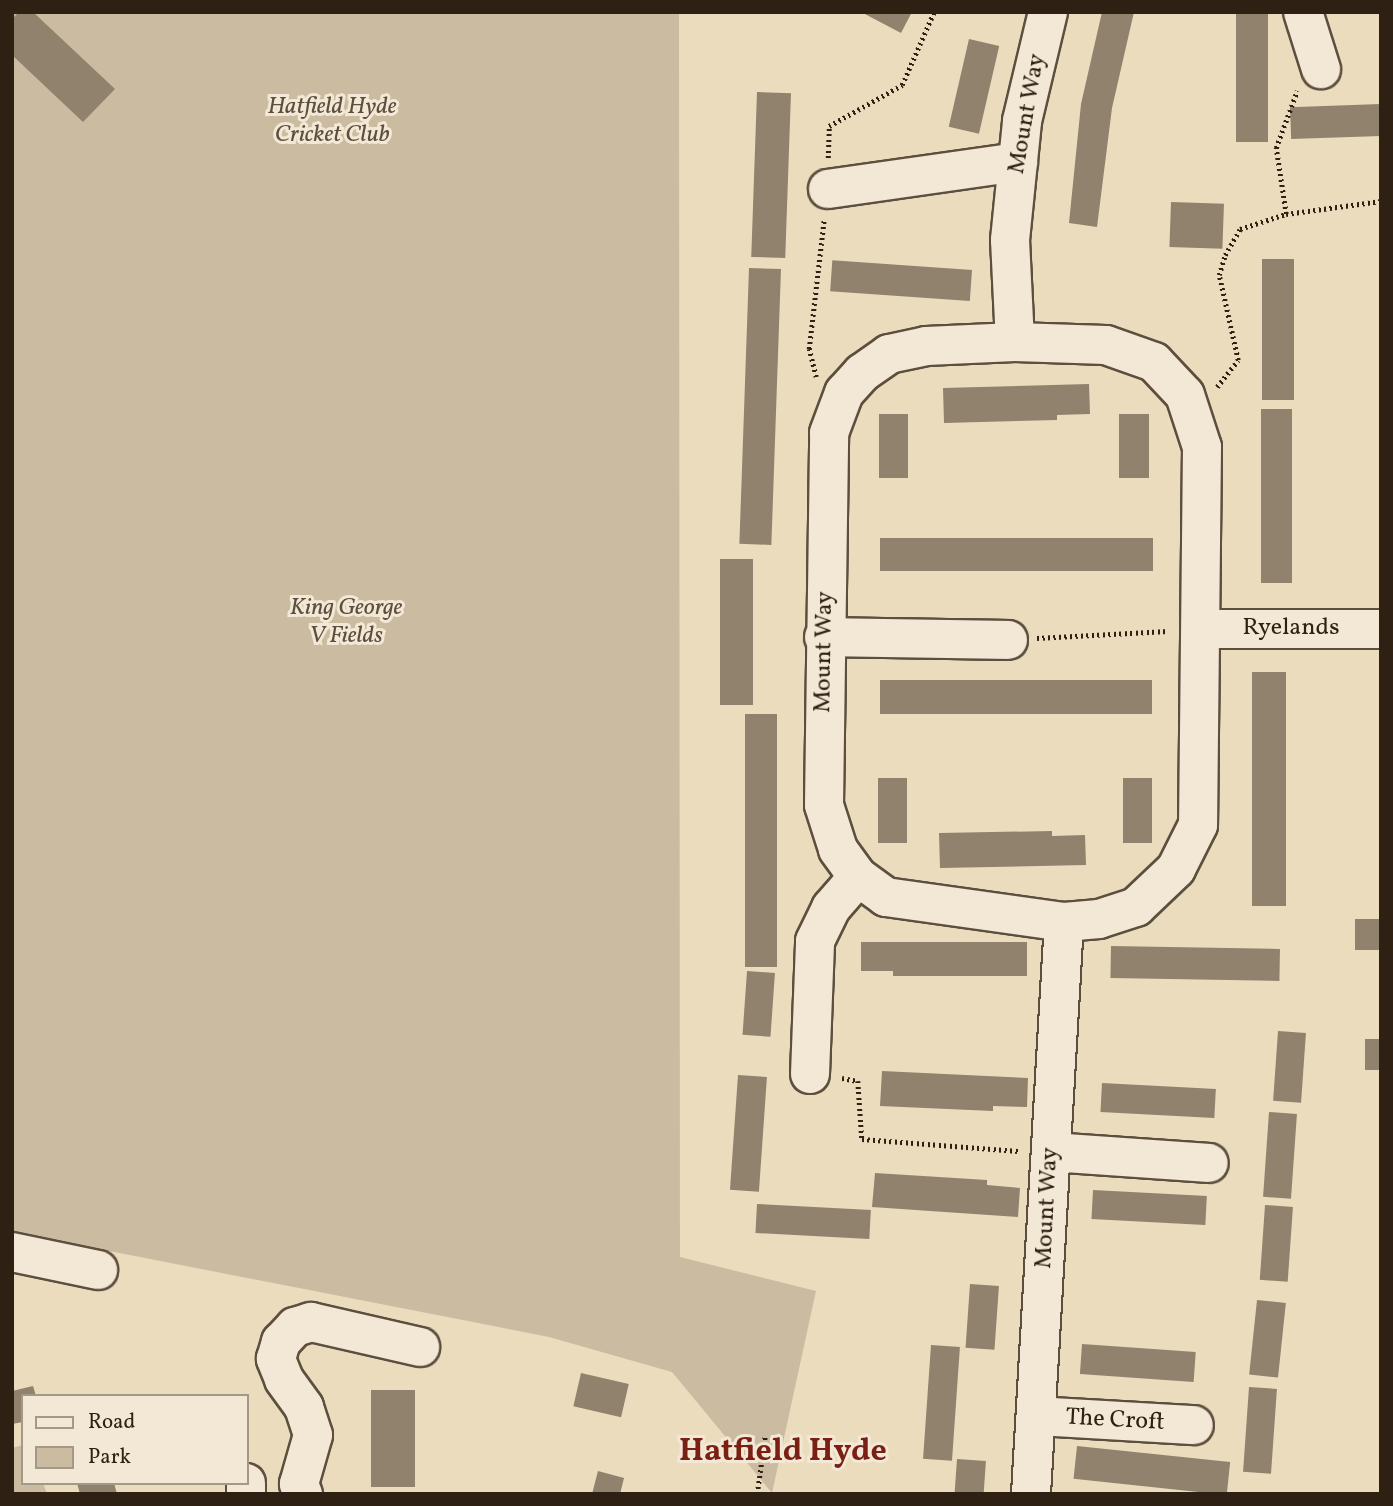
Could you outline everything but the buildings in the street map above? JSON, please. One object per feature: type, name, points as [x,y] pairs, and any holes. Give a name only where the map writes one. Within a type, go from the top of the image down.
[{"type":"street","name":"Mount Way","points":[[1015,342],[1010,240],[1022,121],[1043,13]]},
{"type":"street","points":[[828,189],[1018,162]]},
{"type":"street","name":"Mount Way","points":[[1015,342],[1106,345],[1154,362],[1185,395],[1202,447],[1198,825],[1176,869],[1136,907],[1099,919],[1064,922],[886,897],[858,877],[838,849],[824,805],[824,637],[830,433],[844,393],[862,373],[889,354],[926,346],[1015,342]]},
{"type":"street","name":"Ryelands","points":[[1201,629],[1381,629]]},
{"type":"street","points":[[824,637],[1008,639]]},
{"type":"street","points":[[810,1074],[815,941],[831,908],[858,877]]},
{"type":"street","name":"Mount Way","points":[[1031,1494],[1064,922]]},
{"type":"street","points":[[1052,1152],[1209,1163]]},
{"type":"street","points":[[12,1252],[98,1270]]},
{"type":"street","points":[[303,1494],[299,1484],[313,1435],[304,1407],[284,1379],[276,1359],[281,1342],[295,1327],[312,1322],[420,1347]]},
{"type":"street","name":"The Croft","points":[[1036,1416],[1194,1425]]},
{"type":"path","points":[[1286,214],[1276,148],[1313,42]]},
{"type":"path","points":[[1185,395],[1217,387],[1238,360],[1219,275],[1225,255],[1240,229],[1286,214],[1381,201]]},
{"type":"path","points":[[1008,639],[1201,629]]},
{"type":"path","points":[[810,1074],[858,1081],[862,1139],[934,1147],[1052,1152]]},
{"type":"path","points":[[757,1494],[765,1436]]},
{"type":"green space","name":"King George V Fields","points":[[12,12],[679,13],[680,1257],[816,1291],[772,1493],[672,1372],[549,1337],[12,1232]]},
{"type":"green space","points":[[21,1446],[21,1485],[44,1485],[47,1494],[12,1494],[12,1448]]},
{"type":"district","name":"Hatfield Hyde","points":[[783,1452]]},
{"type":"park label","name":"Hatfield Hyde Cricket Club","points":[[332,122]]}]
